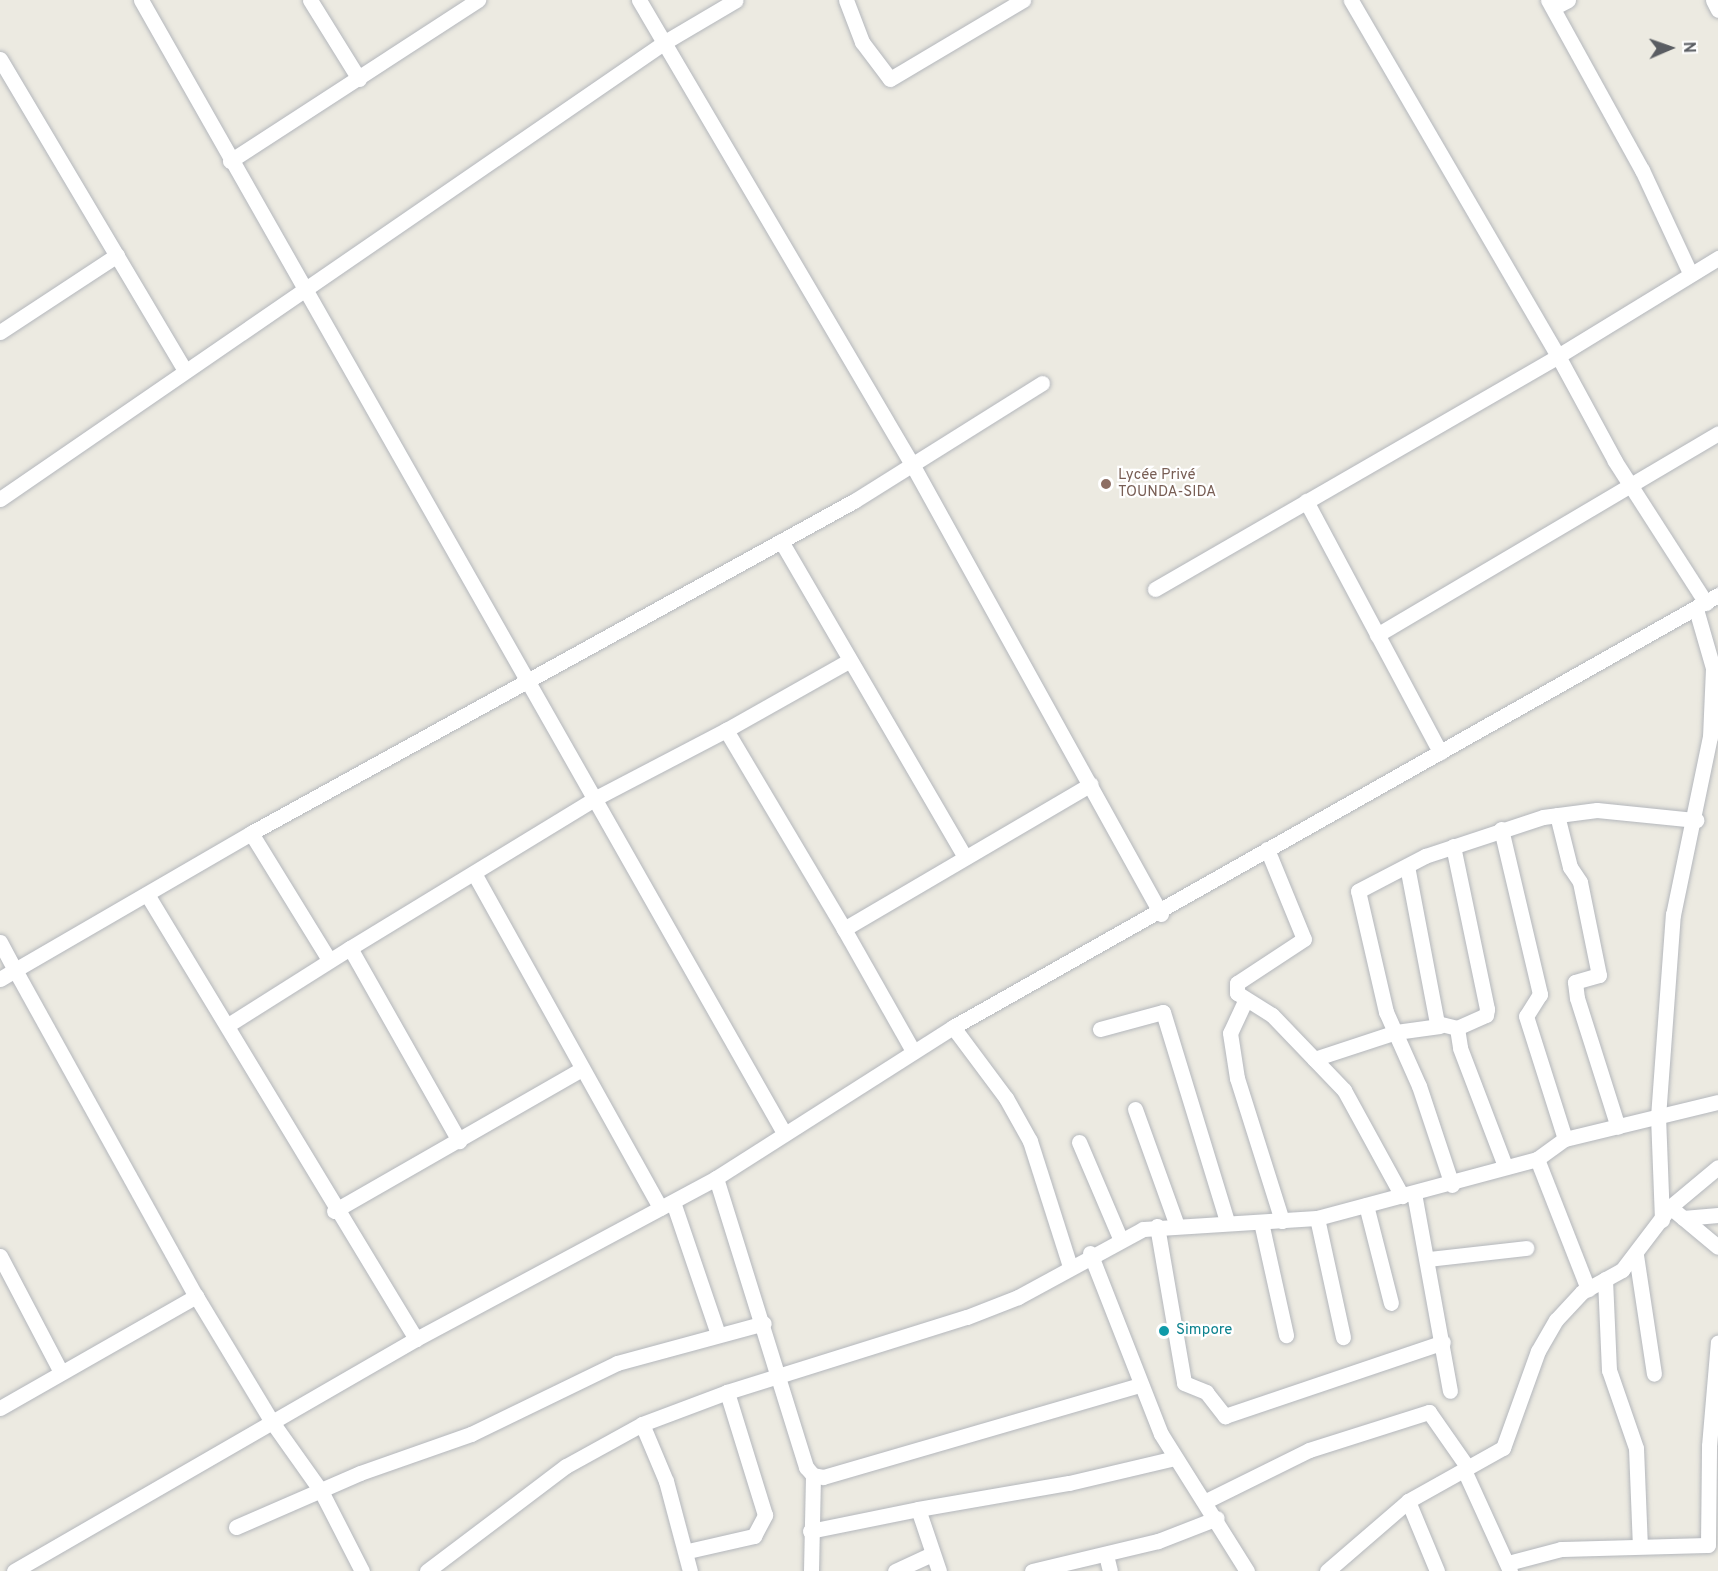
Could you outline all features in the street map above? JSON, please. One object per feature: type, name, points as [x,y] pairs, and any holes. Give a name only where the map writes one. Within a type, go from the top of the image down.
[{"type":"street","points":[[141,0],[302,292],[525,680],[596,798],[701,994],[784,1133]]},
{"type":"street","points":[[310,0],[359,79]]},
{"type":"street","points":[[230,161],[312,103],[359,79],[476,0]]},
{"type":"street","points":[[639,0],[913,466],[1161,914]]},
{"type":"street","points":[[0,500],[185,369],[302,292],[665,42],[736,0]]},
{"type":"street","points":[[846,0],[862,42],[890,79],[1023,0]]},
{"type":"street","points":[[1352,0],[1632,484],[1707,603],[1713,668],[1712,763],[1673,915],[1658,1117],[1666,1214]]},
{"type":"street","points":[[1568,0],[1550,4],[1642,170],[1690,273]]},
{"type":"street","points":[[1713,0],[1718,9]]},
{"type":"street","points":[[0,58],[185,369]]},
{"type":"street","points":[[0,332],[117,255]]},
{"type":"street","points":[[1155,589],[1558,356],[1690,273],[1718,258]]},
{"type":"street","points":[[0,979],[148,896],[251,833],[913,466],[1042,383]]},
{"type":"street","points":[[1377,635],[1718,433]]},
{"type":"street","points":[[1306,501],[1440,753]]},
{"type":"street","points":[[780,541],[964,855]]},
{"type":"street","points":[[14,1571],[416,1339],[716,1178],[953,1027],[1161,914],[1267,849],[1707,603]]},
{"type":"street","points":[[228,1025],[329,960],[475,875],[596,798],[726,730],[850,660]]},
{"type":"street","points":[[726,730],[913,1051]]},
{"type":"street","points":[[844,929],[964,855],[1091,784]]},
{"type":"street","points":[[1452,1185],[1396,1032],[1386,1012],[1357,892],[1407,866],[1453,846],[1501,829],[1557,815],[1597,810],[1696,820]]},
{"type":"street","points":[[1557,815],[1570,867],[1580,882],[1599,975],[1575,982],[1576,998],[1618,1127]]},
{"type":"street","points":[[1501,829],[1540,994],[1526,1016],[1565,1140]]},
{"type":"street","points":[[251,833],[329,960]]},
{"type":"street","points":[[1314,1059],[1396,1032],[1440,1026],[1457,1028],[1486,1015],[1487,1009],[1453,846]]},
{"type":"street","points":[[1267,849],[1304,939],[1237,983],[1245,1001],[1272,1015],[1314,1059],[1366,1121],[1408,1195],[1428,1258],[1450,1391]]},
{"type":"street","points":[[1407,866],[1440,1026]]},
{"type":"street","points":[[475,875],[580,1070],[667,1205],[718,1334]]},
{"type":"street","points":[[148,896],[228,1025],[334,1211],[416,1339]]},
{"type":"street","points":[[0,942],[196,1296],[272,1422],[321,1491],[362,1571]]},
{"type":"street","points":[[350,948],[459,1141]]},
{"type":"street","points":[[1245,1001],[1230,1034],[1237,1078],[1282,1221]]},
{"type":"street","points":[[1100,1029],[1163,1012],[1227,1221]]},
{"type":"street","points":[[953,1027],[1006,1098],[1030,1141],[1070,1266]]},
{"type":"street","points":[[1457,1028],[1505,1166]]},
{"type":"street","points":[[334,1211],[580,1070]]},
{"type":"street","points":[[427,1571],[566,1467],[642,1424],[727,1392],[967,1317],[1018,1297],[1090,1253],[1120,1238],[1157,1226],[1176,1223],[1261,1222],[1317,1218],[1452,1185],[1505,1166],[1537,1159],[1565,1140],[1718,1102]]},
{"type":"street","points":[[1135,1109],[1176,1223]]},
{"type":"street","points":[[1079,1142],[1120,1238]]},
{"type":"street","points":[[1537,1159],[1588,1289]]},
{"type":"street","points":[[1327,1571],[1408,1501],[1508,1443],[1539,1351],[1556,1320],[1588,1289],[1636,1255],[1666,1214],[1718,1167]]},
{"type":"street","points":[[716,1178],[764,1323],[806,1467],[813,1475],[823,1477],[1138,1385]]},
{"type":"street","points":[[1366,1205],[1391,1303]]},
{"type":"street","points":[[1666,1214],[1683,1218],[1718,1215]]},
{"type":"street","points":[[1317,1218],[1343,1337]]},
{"type":"street","points":[[1683,1218],[1718,1247]]},
{"type":"street","points":[[1261,1222],[1286,1335]]},
{"type":"street","points":[[1157,1226],[1184,1383],[1206,1392],[1224,1416],[1353,1377],[1443,1342]]},
{"type":"street","points":[[1428,1258],[1526,1248]]},
{"type":"street","points":[[1090,1253],[1138,1385],[1175,1458],[1217,1518],[1247,1571]]},
{"type":"street","points":[[1636,1255],[1654,1374]]},
{"type":"street","points":[[0,1256],[61,1372]]},
{"type":"street","points":[[1605,1279],[1609,1370],[1636,1448],[1640,1546]]},
{"type":"street","points":[[0,1408],[196,1296]]},
{"type":"street","points":[[236,1527],[321,1491],[452,1442],[617,1363],[764,1323]]},
{"type":"street","points":[[1206,1501],[1309,1450],[1429,1412],[1466,1469],[1509,1567],[1561,1549],[1640,1546],[1701,1548],[1712,1541],[1713,1445],[1718,1342]]},
{"type":"street","points":[[688,1551],[754,1536],[765,1515],[727,1392]]},
{"type":"street","points":[[642,1424],[688,1551],[690,1571]]},
{"type":"street","points":[[810,1531],[918,1509],[1069,1484],[1175,1458]]},
{"type":"street","points":[[811,1571],[810,1531],[813,1475]]},
{"type":"street","points":[[1408,1501],[1437,1571]]},
{"type":"street","points":[[918,1509],[939,1571]]},
{"type":"street","points":[[1032,1571],[1106,1555],[1217,1518]]},
{"type":"street","points":[[895,1571],[932,1554]]},
{"type":"street","points":[[1106,1555],[1110,1571]]},
{"type":"place","name":"Lycée Privé TOUNDA-SIDA","points":[[1106,484]]},
{"type":"place","name":"Simpore","points":[[1164,1331]]}]
